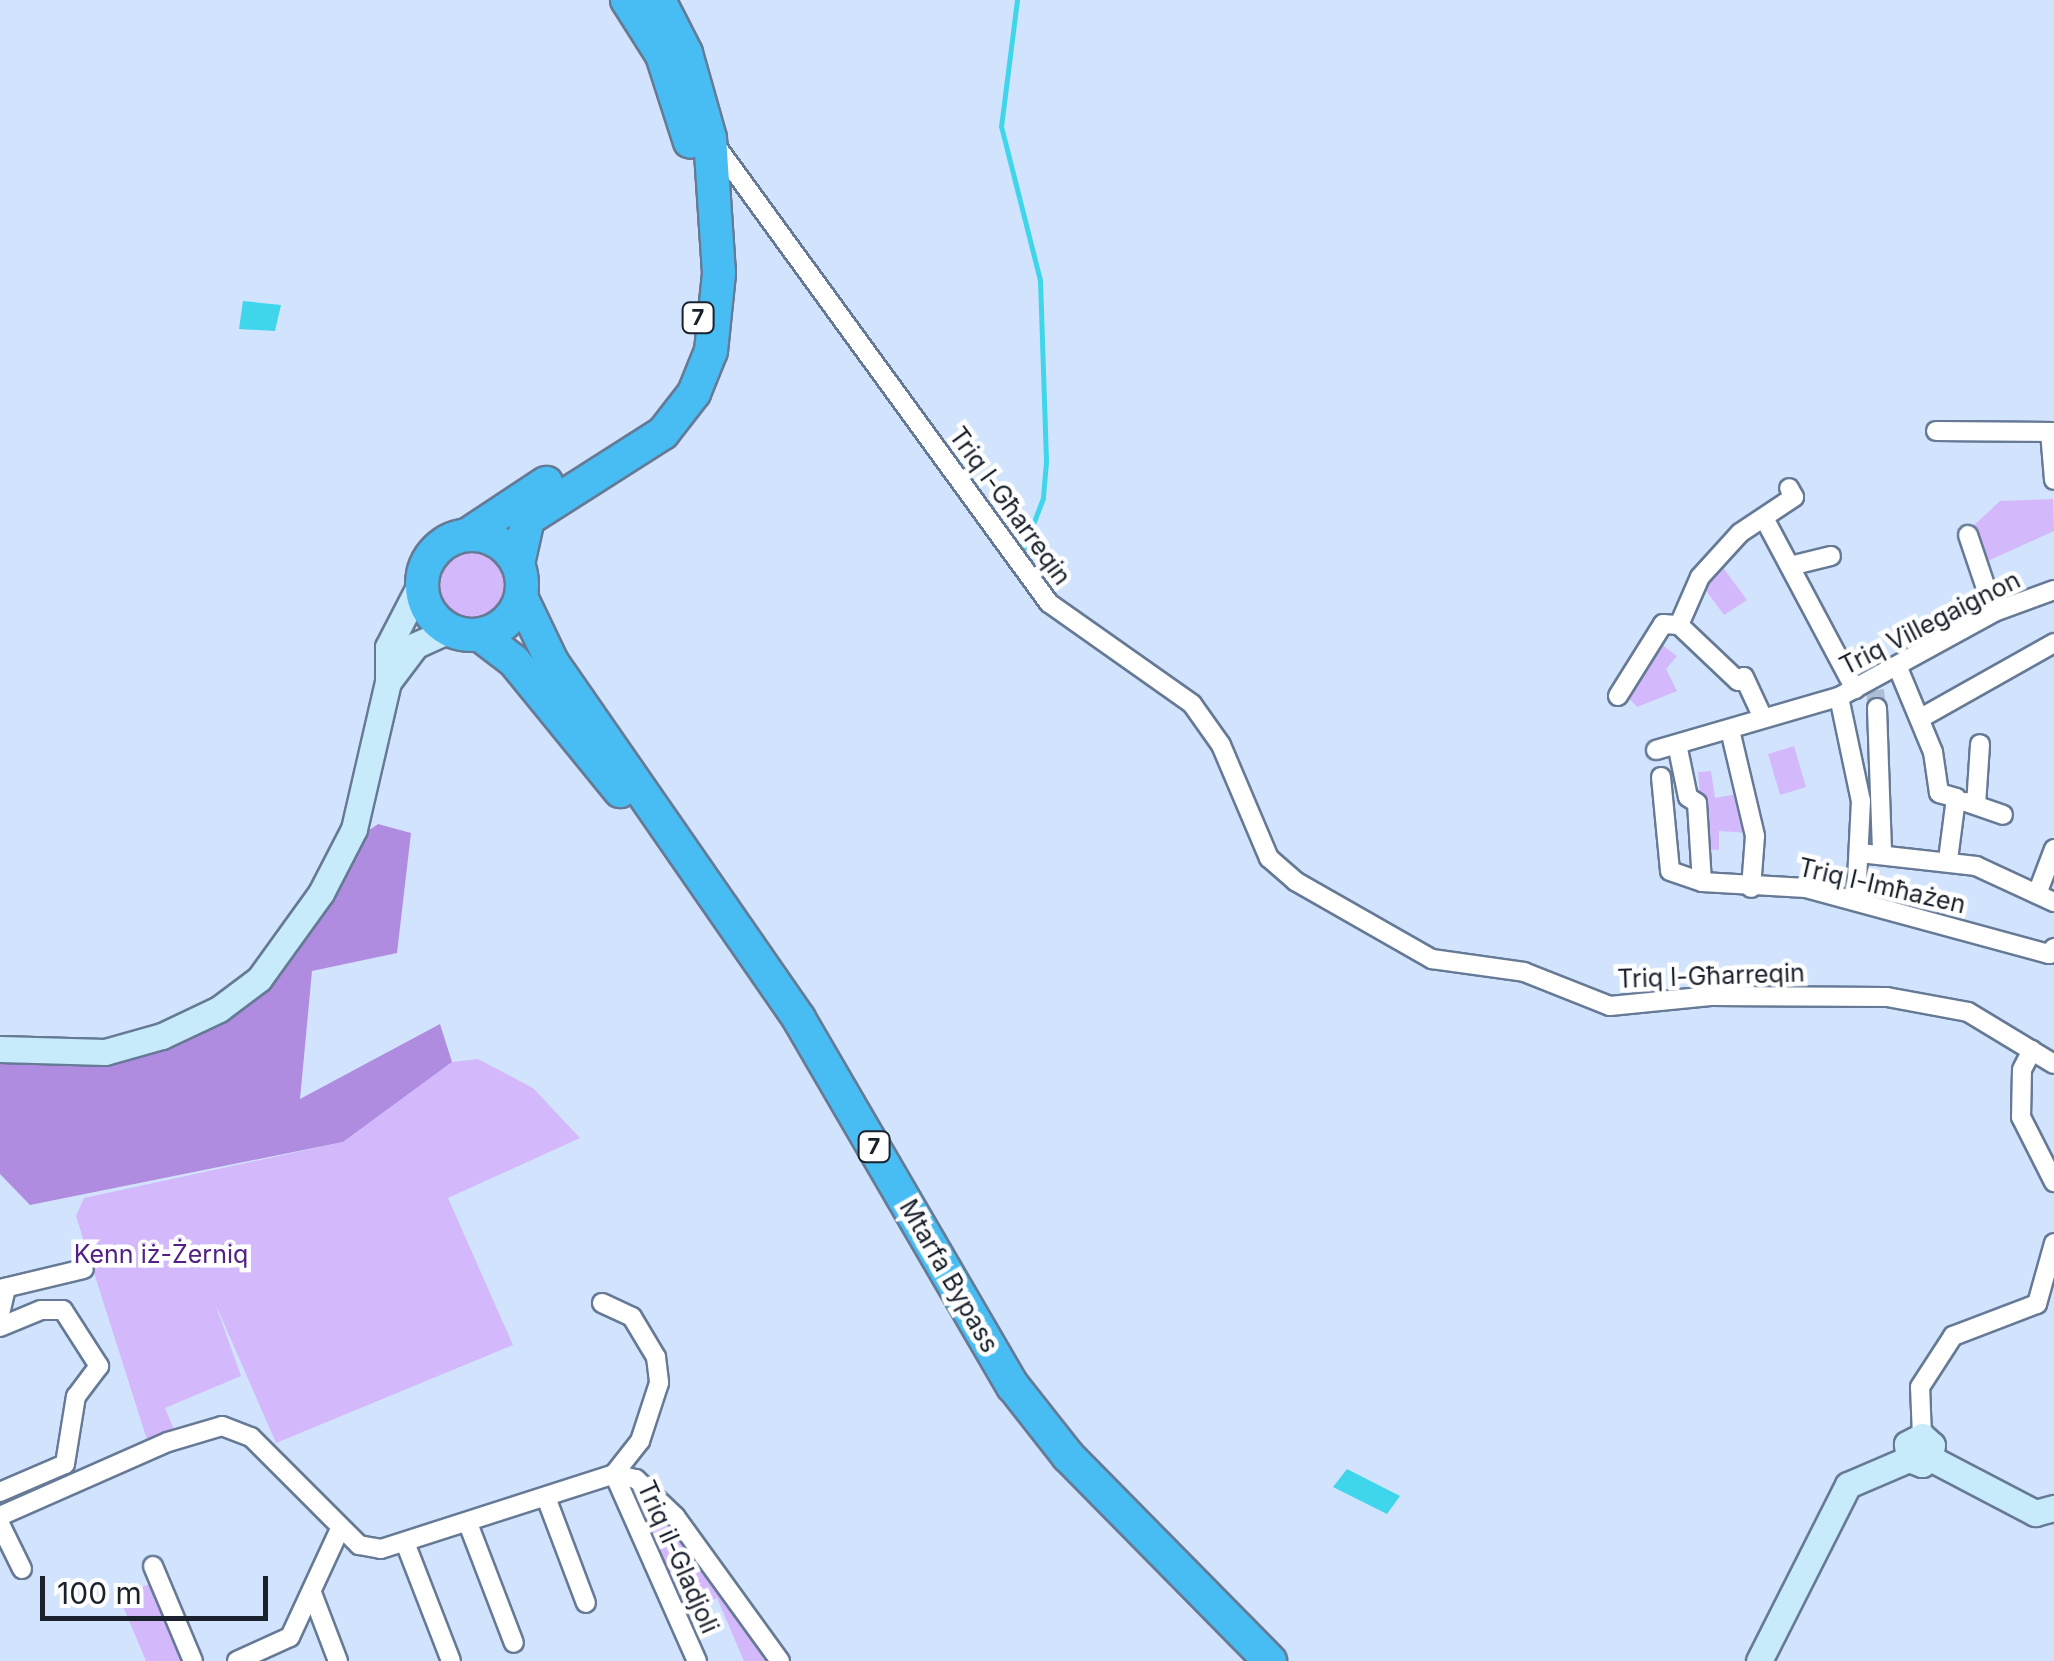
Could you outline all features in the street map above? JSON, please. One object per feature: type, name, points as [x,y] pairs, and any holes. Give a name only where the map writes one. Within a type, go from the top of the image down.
[{"type":"highway","name":"7","points":[[465,632],[429,610],[422,581],[441,546],[467,535],[533,489],[631,438],[669,400],[686,364],[699,314],[698,192],[687,126],[662,55],[627,0]]},
{"type":"highway","name":"7","points":[[521,597],[518,564],[528,519],[646,448],[694,393],[717,320],[718,216],[710,138],[686,53],[658,0]]},
{"type":"highway","points":[[467,535],[496,541],[518,564]]},
{"type":"highway","points":[[465,632],[506,622],[521,597]]},
{"type":"highway","name":"Mtarfa Bypass","points":[[521,597],[552,662],[800,1019],[1013,1386],[1068,1456],[1270,1661]]},
{"type":"highway","name":"Mtarfa Bypass","points":[[465,632],[514,661],[670,852],[790,1032],[1003,1394],[1055,1463],[1249,1661]]},
{"type":"street","name":"Triq l-Għarreqin","points":[[710,138],[1048,604],[1192,704],[1221,744],[1269,858],[1295,881],[1432,959],[1524,972],[1610,1006],[1711,996],[1887,997],[1968,1012],[2054,1064]]},
{"type":"street","points":[[718,216],[732,202],[760,207]]},
{"type":"street","points":[[1936,431],[2052,432],[2054,480]]},
{"type":"street","points":[[1679,625],[1700,577],[1764,518],[1794,497],[1788,488]]},
{"type":"street","points":[[1764,518],[1847,693],[1860,801],[1856,901]]},
{"type":"street","points":[[1968,536],[1994,612]]},
{"type":"street","points":[[1790,566],[1831,556]]},
{"type":"street","points":[[0,1049],[106,1052],[162,1036],[242,996],[321,894],[365,796],[388,682],[388,648],[422,581]]},
{"type":"street","name":"Triq Villegaignon","points":[[1656,750],[1847,693],[1875,694],[1898,668],[1994,612],[2054,590]]},
{"type":"street","points":[[1618,696],[1663,624],[1679,625],[1738,681],[1744,677],[1763,718]]},
{"type":"street","points":[[388,682],[416,645],[465,632]]},
{"type":"street","points":[[1922,718],[2054,643]]},
{"type":"street","points":[[1898,668],[1922,718],[1938,793],[2002,815]]},
{"type":"street","points":[[1875,694],[1882,854]]},
{"type":"street","points":[[1730,730],[1755,836],[1751,888]]},
{"type":"street","points":[[1661,777],[1670,870],[1702,882],[1696,803],[1688,796],[1677,744]]},
{"type":"street","points":[[1976,805],[1980,744]]},
{"type":"street","points":[[1948,860],[1956,798]]},
{"type":"street","points":[[1860,852],[1948,860],[2045,898],[2054,850]]},
{"type":"street","name":"Triq l-Imħażen","points":[[1702,882],[1751,888],[1806,888],[2051,951]]},
{"type":"street","points":[[2032,1050],[2022,1070],[2021,1116],[2054,1182]]},
{"type":"street","points":[[1920,1451],[1920,1388],[1953,1336],[2037,1304],[2054,1243]]},
{"type":"street","points":[[0,1314],[3,1289],[84,1269]]},
{"type":"street","points":[[0,1516],[168,1442],[222,1426],[250,1437],[359,1545],[406,1545],[547,1500],[614,1474],[640,1441],[659,1383],[656,1357],[632,1317],[602,1304]]},
{"type":"street","points":[[0,1327],[41,1310],[63,1310],[98,1366],[76,1396],[65,1464],[0,1492]]},
{"type":"street","points":[[640,1441],[646,1486]]},
{"type":"street","points":[[1920,1451],[2035,1513],[2054,1508]]},
{"type":"street","points":[[1759,1661],[1848,1485],[1920,1451]]},
{"type":"street","points":[[614,1474],[646,1486],[675,1516],[780,1661]]},
{"type":"street","name":"Triq il-Gladjoli","points":[[614,1474],[697,1661]]},
{"type":"street","points":[[547,1500],[586,1602]]},
{"type":"street","points":[[0,1524],[22,1570]]},
{"type":"street","points":[[468,1526],[514,1643]]},
{"type":"street","points":[[247,1659],[290,1637],[340,1530]]},
{"type":"street","points":[[406,1545],[451,1661]]},
{"type":"street","points":[[153,1566],[194,1661]]},
{"type":"street","points":[[312,1593],[338,1661]]},
{"type":"green space","points":[[2053,499],[2054,531],[1981,564],[1969,530],[2000,501]]},
{"type":"green space","points":[[475,549],[500,560],[511,585],[500,610],[475,621],[450,610],[439,585],[450,560]]},
{"type":"green space","points":[[1721,565],[1747,600],[1724,615],[1701,584]]},
{"type":"green space","points":[[1656,640],[1677,656],[1666,669],[1677,691],[1637,707],[1624,693]]},
{"type":"green space","points":[[1794,746],[1806,787],[1780,795],[1768,754]]},
{"type":"green space","points":[[1711,771],[1715,798],[1743,793],[1749,833],[1719,831],[1719,850],[1705,849],[1698,772]]},
{"type":"green space","name":"Kenn iż-Żerniq","points":[[478,1059],[533,1088],[580,1138],[448,1198],[513,1345],[276,1443],[215,1303],[241,1376],[165,1408],[175,1432],[149,1446],[76,1216],[84,1198],[343,1142],[452,1062]]},
{"type":"green space","points":[[648,1494],[772,1661],[744,1661],[717,1598],[684,1613],[634,1506]]},
{"type":"green space","points":[[154,1582],[187,1661],[146,1661],[119,1597]]},
{"type":"shaded area","points":[[378,824],[411,833],[397,953],[312,971],[300,1099],[440,1024],[452,1062],[343,1142],[30,1205],[0,1174],[0,1061],[78,1066],[151,1050],[244,1003],[362,835]]},
{"type":"water","points":[[243,301],[281,305],[275,331],[239,329]]},
{"type":"water","points":[[1347,1469],[1400,1496],[1387,1514],[1333,1487]]},
{"type":"waterway","points":[[1017,0],[1001,126],[1040,280],[1046,462],[1043,498],[1022,553]]},
{"type":"tunnel","points":[[1875,690],[1877,708]]}]
